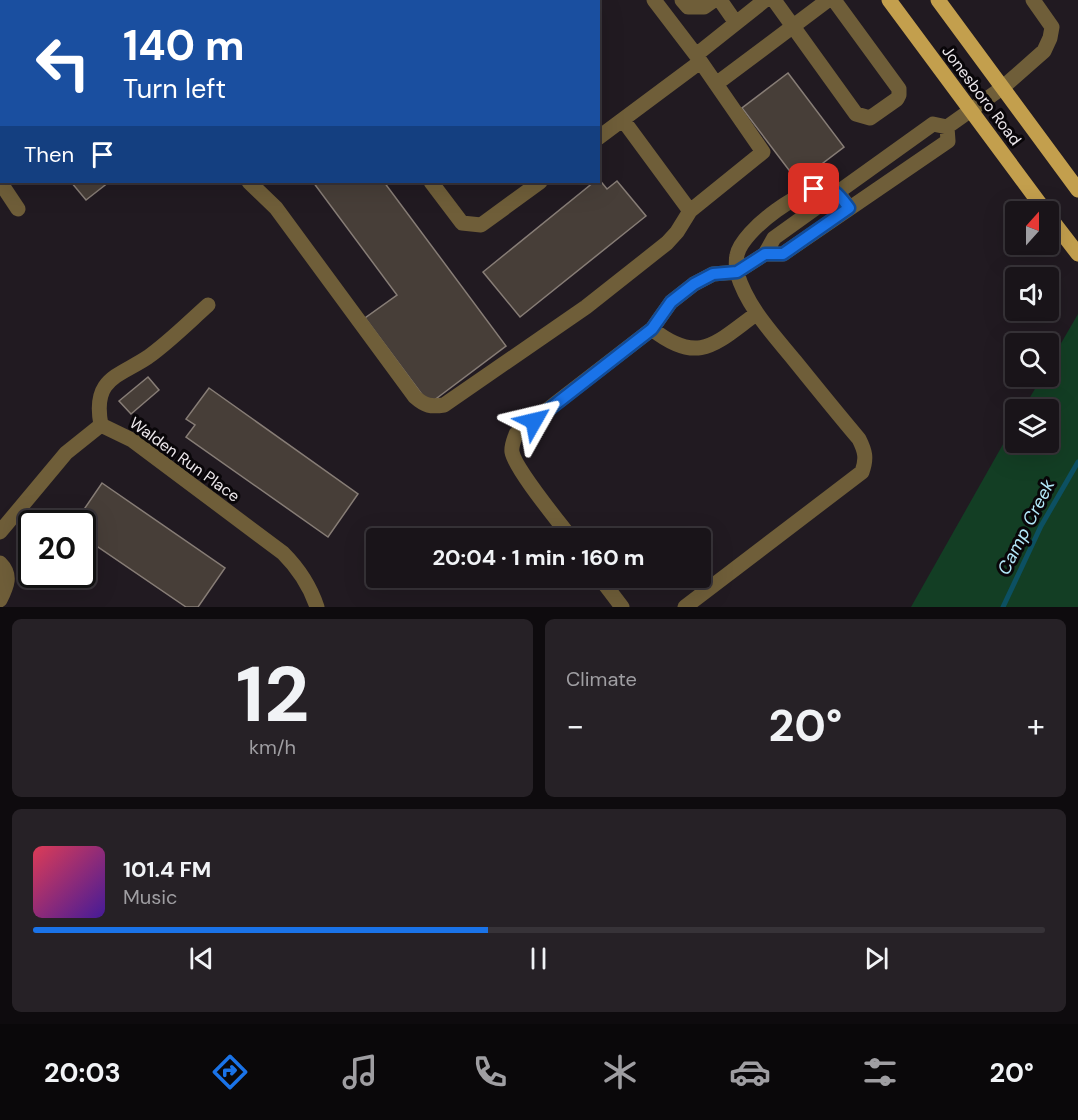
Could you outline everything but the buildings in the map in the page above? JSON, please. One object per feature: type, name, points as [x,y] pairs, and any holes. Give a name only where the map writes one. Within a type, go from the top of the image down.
[{"type":"main road","name":"Jonesboro Road","points":[[889,0],[1038,201]]},
{"type":"main road","name":"Jonesboro Road","points":[[938,0],[1078,190]]},
{"type":"main road","name":"Jonesboro Road","points":[[1059,229],[1078,254]]},
{"type":"street","points":[[250,183],[276,208],[415,397],[424,405],[434,407],[444,405],[586,307],[667,243],[690,211],[763,152],[698,58],[654,0]]},
{"type":"street","points":[[682,0],[687,7],[704,7],[714,0]]},
{"type":"street","points":[[720,0],[736,23]]},
{"type":"street","points":[[600,137],[698,58],[765,0]]},
{"type":"street","points":[[774,0],[856,114],[870,118],[897,99],[898,89],[834,0]]},
{"type":"street","points":[[716,84],[828,0]]},
{"type":"street","points":[[565,528],[519,467],[512,453],[512,442],[516,434],[652,329],[671,302],[694,284],[713,274],[737,272],[765,254],[774,238],[933,124],[947,127],[1002,88],[1044,51],[1050,38],[1052,27],[1033,0]]},
{"type":"street","points":[[623,120],[690,211]]},
{"type":"street","points":[[765,254],[783,254],[948,141],[947,127]]},
{"type":"street","points":[[1,183],[18,209]]},
{"type":"street","points":[[432,183],[462,223],[481,225],[539,183]]},
{"type":"street","points":[[685,607],[862,472],[866,462],[865,451],[859,439],[756,314],[737,272],[737,254],[748,237],[758,225],[789,203],[814,189],[828,189],[837,192],[849,208]]},
{"type":"street","points":[[789,203],[800,219]]},
{"type":"street","points":[[0,532],[66,453],[101,425],[99,405],[111,380],[118,373],[148,357],[208,305]]},
{"type":"street","points":[[652,329],[678,347],[694,349],[709,347],[756,314]]},
{"type":"street","name":"Walden Run Place","points":[[101,425],[132,440],[283,553],[308,584],[317,607]]},
{"type":"street","points":[[0,563],[7,574],[7,585],[0,600]]},
{"type":"street","points":[[608,588],[622,607]]},
{"type":"green space","points":[[1078,314],[1078,607],[911,607],[1005,441],[1005,453],[1059,453],[1059,399],[1029,399],[1036,387],[1059,387],[1059,347]]},
{"type":"waterway","name":"Camp Creek","points":[[1003,607],[1041,526],[1078,462]]},
{"type":"route","points":[[534,421],[652,329],[671,302],[694,284],[713,274],[737,272],[765,254],[783,254],[849,208],[837,192],[828,189],[814,189]]}]
